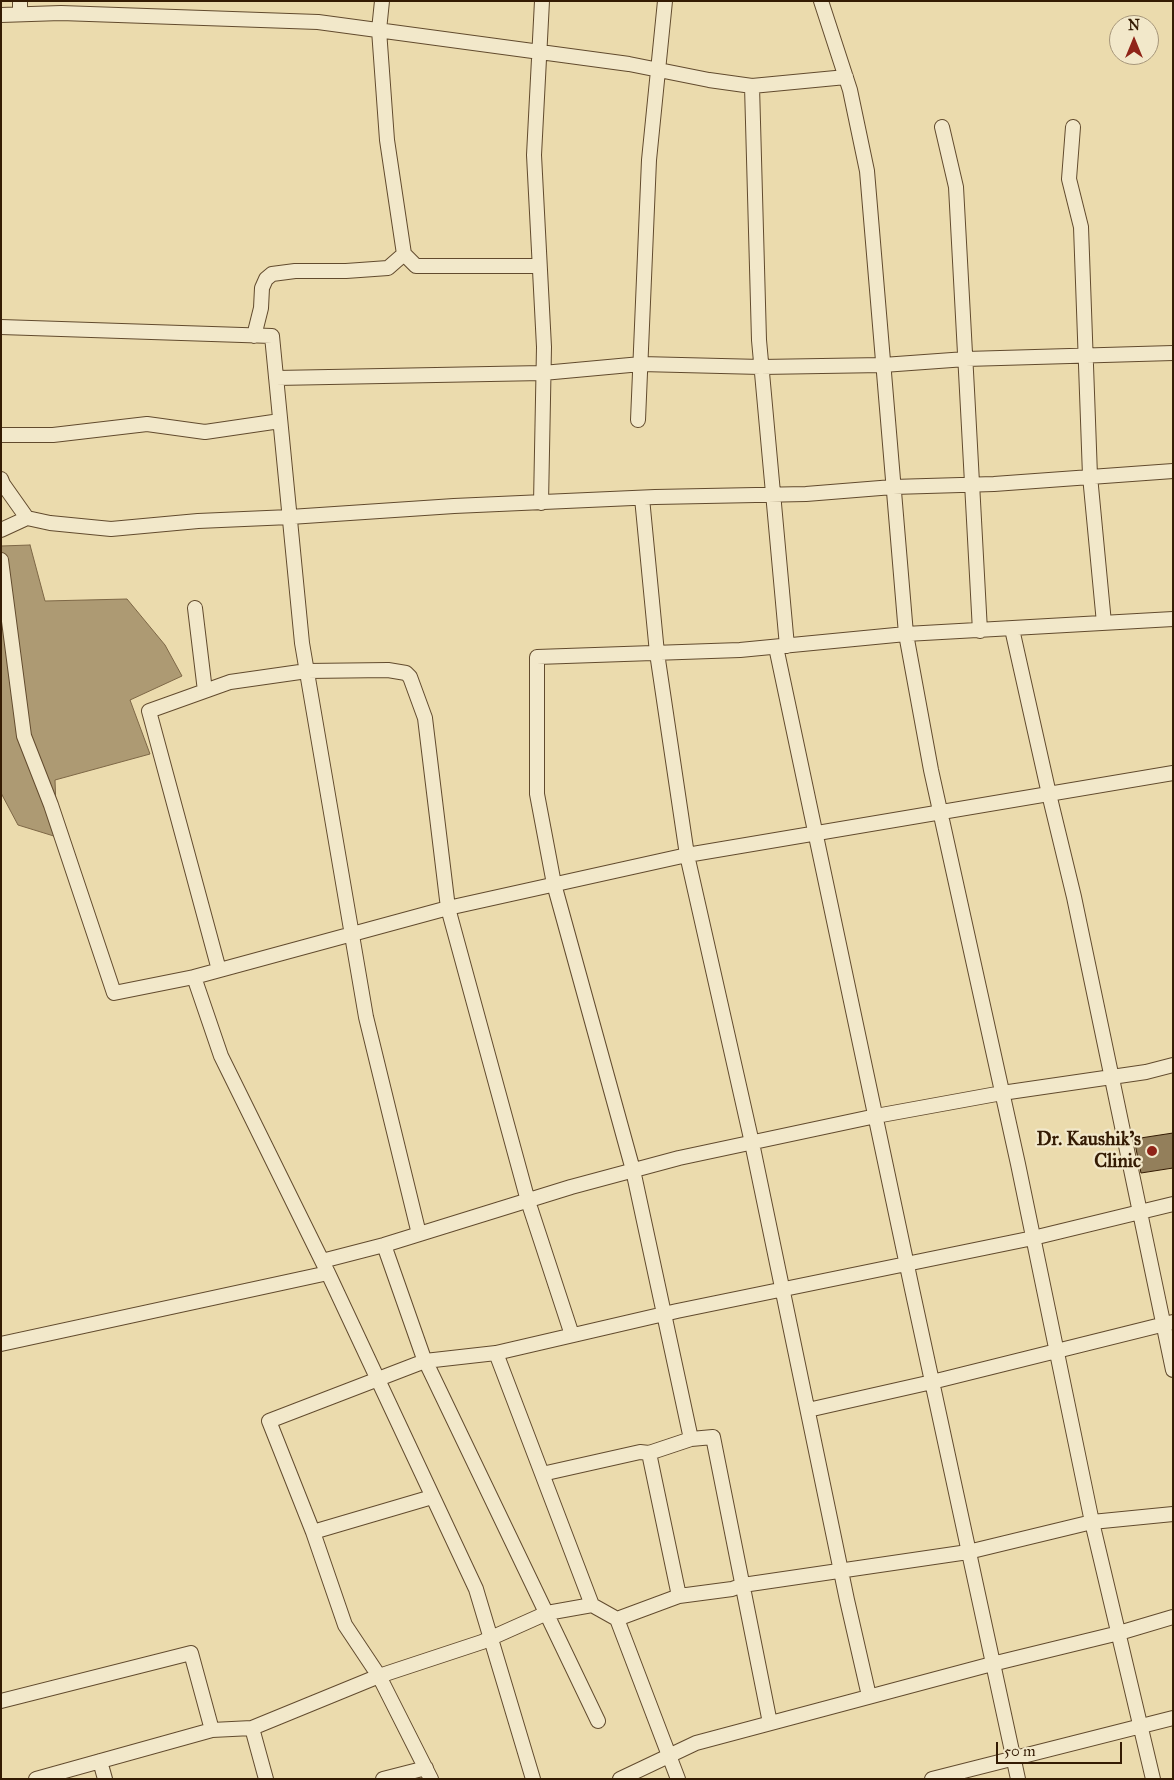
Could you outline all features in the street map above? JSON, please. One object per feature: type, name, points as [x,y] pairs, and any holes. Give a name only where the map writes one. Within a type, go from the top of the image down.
[{"type":"street","points":[[382,1],[378,30],[387,140],[404,254],[416,266],[539,266]]},
{"type":"street","points":[[541,503],[544,347],[534,156],[542,1]]},
{"type":"street","points":[[638,420],[649,160],[665,1]]},
{"type":"street","points":[[821,1],[846,77],[867,171],[906,634],[940,812],[1002,1093],[1092,1522],[1153,1779]]},
{"type":"street","points":[[1,15],[20,8],[61,13],[318,22],[628,64],[709,80],[752,86],[846,77]]},
{"type":"street","points":[[752,86],[759,340],[773,495],[782,646],[816,833],[906,1264],[1018,1779]]},
{"type":"street","points":[[942,127],[956,187],[980,630]]},
{"type":"street","points":[[1073,127],[1069,179],[1081,227],[1090,476],[1104,623]]},
{"type":"street","points":[[254,336],[261,308],[262,288],[266,279],[272,274],[296,271],[346,271],[388,268],[404,254]]},
{"type":"street","points":[[1,327],[272,336],[302,643],[366,1017],[419,1234]]},
{"type":"street","points":[[276,378],[543,373],[641,364],[761,367],[883,365],[966,359],[1173,353]]},
{"type":"street","points":[[1,435],[53,435],[147,424],[205,432],[280,421]]},
{"type":"street","points":[[1,530],[27,518],[50,523],[111,529],[198,521],[454,506],[642,498],[773,495],[893,487],[973,485],[1173,471]]},
{"type":"street","points":[[1,479],[27,518]]},
{"type":"street","points":[[642,498],[657,653],[687,855],[752,1143],[869,1696]]},
{"type":"street","points":[[1,560],[24,736],[51,805],[114,993],[194,977],[448,908],[687,855],[1173,772]]},
{"type":"street","points":[[195,608],[205,691]]},
{"type":"street","points":[[691,1439],[666,1313],[634,1170],[554,884],[537,794],[537,657],[740,650],[906,634],[1173,619]]},
{"type":"street","points":[[1012,629],[1048,794],[1074,897],[1141,1213],[1168,1323],[1173,1370]]},
{"type":"street","points":[[219,970],[149,711],[230,682],[307,671],[388,670],[406,673],[410,677],[425,718],[448,908],[528,1201],[572,1335]]},
{"type":"street","points":[[194,977],[221,1056],[325,1267],[476,1589],[533,1779]]},
{"type":"street","points":[[1,1344],[325,1267],[419,1234],[678,1158],[876,1116],[1002,1093],[1146,1072],[1173,1065]]},
{"type":"street","points":[[384,1779],[428,1774],[379,1676],[344,1625],[313,1532],[269,1421],[425,1361],[496,1353],[666,1313],[1033,1238],[1173,1204]]},
{"type":"street","points":[[384,1245],[425,1361],[598,1721]]},
{"type":"street","points":[[808,1410],[932,1382],[1168,1323]]},
{"type":"street","points":[[496,1353],[592,1605],[617,1620],[678,1779]]},
{"type":"street","points":[[542,1474],[640,1452],[648,1453],[691,1439],[713,1437],[770,1723]]},
{"type":"street","points":[[648,1453],[678,1596]]},
{"type":"street","points":[[313,1532],[432,1498]]},
{"type":"street","points":[[617,1620],[678,1596],[968,1552],[1092,1522],[1173,1514]]},
{"type":"street","points":[[36,1779],[212,1730],[252,1728],[379,1676],[491,1638],[547,1613],[592,1605]]},
{"type":"street","points":[[620,1779],[696,1743],[869,1696],[1173,1618]]},
{"type":"street","points":[[1,1701],[191,1653],[212,1730]]},
{"type":"street","points":[[932,1779],[1173,1718]]},
{"type":"street","points":[[252,1728],[266,1779]]},
{"type":"street","points":[[100,1761],[105,1779]]},
{"type":"shaded area","points":[[30,545],[45,601],[127,599],[165,645],[182,676],[130,700],[150,754],[55,780],[57,837],[18,825],[1,793],[1,546]]},
{"type":"building","points":[[1173,1133],[1173,1168],[1141,1173],[1134,1139]]},
{"type":"place","name":"Dr. Kaushik's Clinic","points":[[1152,1151]]}]
